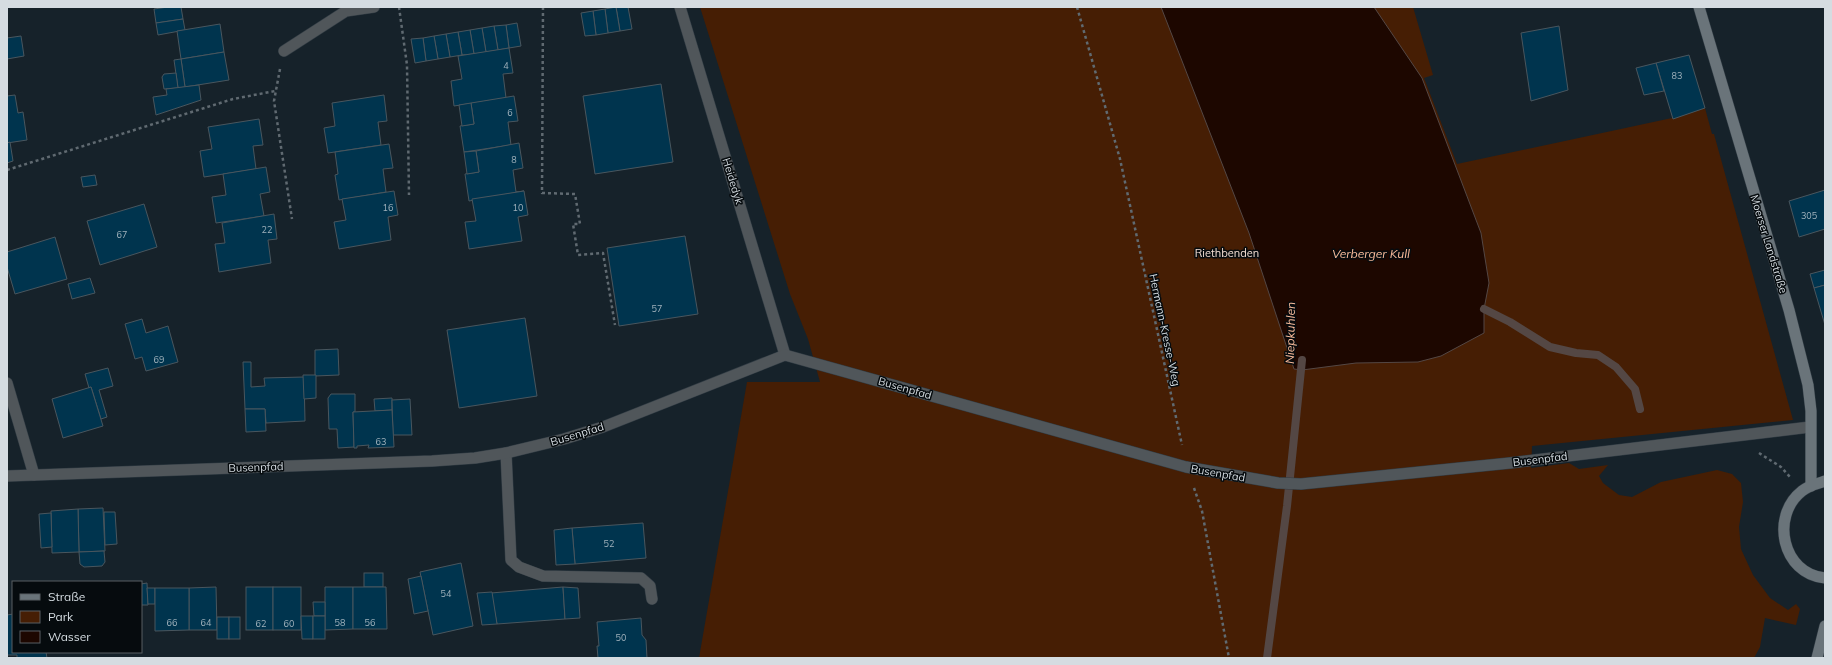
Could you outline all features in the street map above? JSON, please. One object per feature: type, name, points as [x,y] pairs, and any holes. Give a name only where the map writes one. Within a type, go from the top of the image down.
[{"type":"main road","name":"Moerser Landstraße","points":[[1699,7],[1789,310],[1808,385],[1810,427],[1806,488]]},
{"type":"main road","points":[[1825,481],[1806,488],[1792,501],[1786,513],[1783,527],[1784,541],[1789,554],[1798,565],[1809,574],[1825,578]]},
{"type":"main road","points":[[1817,658],[1825,626]]},
{"type":"street","points":[[284,51],[346,11],[374,7]]},
{"type":"street","name":"Heidedyk","points":[[680,7],[785,355]]},
{"type":"street","name":"Busenpfad","points":[[7,476],[432,461],[506,453],[564,439],[603,427],[785,355],[1186,467],[1278,483],[1301,484],[1510,462],[1810,427]]},
{"type":"street","points":[[7,383],[34,475]]},
{"type":"street","points":[[506,453],[511,560],[519,568],[543,576],[641,578],[650,586],[652,600]]},
{"type":"path","points":[[399,7],[407,65],[409,195]]},
{"type":"path","points":[[543,7],[542,193],[575,194],[580,224],[573,224],[578,255],[603,253],[615,325]]},
{"type":"path","name":"Hermann-Kresse-Weg","points":[[1077,7],[1120,159],[1186,467],[1202,511],[1229,658]]},
{"type":"path","points":[[284,51],[274,101],[292,219]]},
{"type":"path","points":[[7,170],[233,99],[275,91]]},
{"type":"path","points":[[1733,436],[1781,467],[1806,488]]},
{"type":"green space","name":"Riethbenden","points":[[700,7],[1413,7],[1433,75],[1424,78],[1457,164],[1672,118],[1705,108],[1712,134],[1714,134],[1793,420],[1532,446],[1531,468],[1569,463],[1579,469],[1608,465],[1599,476],[1603,483],[1619,495],[1632,497],[1661,482],[1717,470],[1732,474],[1741,483],[1743,502],[1739,527],[1741,549],[1753,575],[1770,598],[1788,610],[1796,604],[1800,609],[1796,625],[1765,618],[1760,647],[1754,658],[699,658],[747,382],[820,382],[808,339],[790,294]]},
{"type":"water","name":"Verberger Kull","points":[[1161,7],[1374,7],[1422,78],[1481,233],[1489,283],[1484,309],[1484,333],[1441,356],[1418,362],[1356,363],[1302,370],[1294,369],[1249,233]]},
{"type":"building","points":[[181,7],[183,19],[156,23],[154,9]]},
{"type":"building","points":[[616,7],[628,7],[632,29],[620,31]]},
{"type":"building","points":[[616,7],[620,31],[608,33],[605,9]]},
{"type":"building","points":[[605,9],[608,33],[596,35],[593,11]]},
{"type":"building","points":[[593,11],[596,35],[585,36],[581,13]]},
{"type":"building","points":[[183,19],[185,30],[158,35],[156,23]]},
{"type":"building","points":[[517,23],[521,46],[509,48],[506,25]]},
{"type":"building","points":[[220,24],[224,52],[181,59],[177,31]]},
{"type":"building","points":[[506,25],[509,48],[498,50],[494,26]]},
{"type":"building","points":[[494,26],[498,50],[486,52],[482,28]]},
{"type":"building","points":[[1559,26],[1568,90],[1531,101],[1521,33]]},
{"type":"building","points":[[482,28],[486,52],[474,54],[470,30]]},
{"type":"building","points":[[470,30],[474,54],[462,55],[458,32]]},
{"type":"building","points":[[458,32],[462,55],[450,57],[446,34]]},
{"type":"building","points":[[446,34],[450,57],[438,59],[434,36]]},
{"type":"building","points":[[21,36],[24,56],[7,59],[7,38]]},
{"type":"building","points":[[434,36],[438,59],[426,61],[423,38]]},
{"type":"building","points":[[423,38],[426,61],[415,63],[411,39]]},
{"type":"building","points":[[509,48],[513,73],[503,74],[506,98],[454,106],[451,81],[462,79],[458,56]]},
{"type":"building","points":[[224,52],[229,80],[185,87],[181,59]]},
{"type":"building","points":[[1689,55],[1705,108],[1673,119],[1656,63]]},
{"type":"building","points":[[181,59],[185,87],[178,88],[174,60]]},
{"type":"building","points":[[1656,63],[1664,91],[1644,95],[1636,68]]},
{"type":"building","points":[[176,73],[178,88],[164,89],[162,77],[164,74]]},
{"type":"building","points":[[661,84],[673,162],[595,174],[583,96]]},
{"type":"building","points":[[199,85],[201,100],[156,115],[153,97],[167,95],[166,89]]},
{"type":"building","points":[[15,95],[18,113],[23,112],[27,140],[7,143],[7,96]]},
{"type":"building","points":[[384,95],[387,121],[378,122],[381,145],[328,153],[324,128],[335,126],[332,103]]},
{"type":"building","points":[[514,96],[518,121],[508,122],[511,145],[464,152],[460,126],[474,124],[471,103]]},
{"type":"building","points":[[471,103],[474,124],[462,126],[459,105]]},
{"type":"building","points":[[259,119],[263,145],[253,146],[256,169],[204,177],[200,151],[212,149],[208,127]]},
{"type":"building","points":[[10,142],[13,161],[7,163],[7,143]]},
{"type":"building","points":[[519,143],[523,168],[513,170],[516,192],[524,191],[469,201],[465,174],[479,172],[476,151]]},
{"type":"building","points":[[389,144],[393,168],[383,169],[386,192],[339,200],[335,175],[338,174],[335,152]]},
{"type":"building","points":[[476,151],[479,172],[467,174],[464,152]]},
{"type":"building","points":[[266,167],[270,192],[260,194],[264,216],[216,223],[212,197],[226,195],[223,174]]},
{"type":"building","points":[[95,175],[97,185],[83,187],[81,177]]},
{"type":"building","points":[[1825,190],[1825,229],[1799,237],[1789,201]]},
{"type":"building","points":[[394,191],[398,215],[388,217],[391,240],[339,249],[334,222],[346,220],[342,199]]},
{"type":"building","points":[[524,191],[528,215],[518,217],[522,241],[469,249],[465,222],[476,221],[472,199]]},
{"type":"building","points":[[144,204],[157,247],[100,265],[87,221]]},
{"type":"building","points":[[274,214],[277,239],[268,240],[271,263],[219,272],[215,244],[225,243],[222,223]]},
{"type":"building","points":[[685,236],[698,314],[619,326],[607,248]]},
{"type":"building","points":[[55,237],[67,279],[15,294],[7,267],[7,252]]},
{"type":"building","points":[[1825,270],[1825,285],[1814,288],[1810,274]]},
{"type":"building","points":[[90,278],[95,293],[72,299],[68,284]]},
{"type":"building","points":[[1825,285],[1825,325],[1814,288]]},
{"type":"building","points":[[525,318],[537,396],[459,408],[447,330]]},
{"type":"building","points":[[142,319],[146,333],[168,326],[178,362],[146,371],[142,357],[135,359],[125,324]]},
{"type":"building","points":[[338,349],[339,375],[315,376],[315,350]]},
{"type":"building","points":[[243,362],[251,362],[251,387],[265,386],[264,378],[304,377],[305,421],[266,423],[265,409],[245,409]]},
{"type":"building","points":[[108,368],[113,386],[99,390],[107,417],[101,419],[91,387],[89,388],[85,374]]},
{"type":"building","points":[[303,375],[316,375],[316,398],[304,399]]},
{"type":"building","points":[[91,387],[103,426],[63,438],[52,399]]},
{"type":"building","points":[[331,394],[355,394],[355,412],[353,412],[354,447],[338,448],[337,429],[329,429],[328,398]]},
{"type":"building","points":[[392,398],[392,410],[375,411],[374,399]]},
{"type":"building","points":[[410,399],[412,435],[393,435],[392,400]]},
{"type":"building","points":[[245,409],[265,409],[266,431],[246,432]]},
{"type":"building","points":[[392,410],[394,447],[368,448],[369,445],[357,446],[357,448],[354,448],[353,412]]},
{"type":"building","points":[[103,508],[105,551],[79,552],[78,509]]},
{"type":"building","points":[[78,509],[79,552],[52,553],[51,511]]},
{"type":"building","points":[[104,512],[115,512],[117,544],[105,545]]},
{"type":"building","points":[[51,513],[52,547],[41,548],[39,514]]},
{"type":"building","points":[[643,523],[646,558],[575,564],[572,528]]},
{"type":"building","points":[[572,528],[575,564],[556,565],[554,530]]},
{"type":"building","points":[[104,551],[105,562],[102,566],[84,567],[80,564],[79,552]]},
{"type":"building","points":[[461,563],[473,626],[433,635],[420,572]]},
{"type":"building","points":[[364,573],[383,573],[383,587],[364,587]]},
{"type":"building","points":[[421,576],[428,611],[414,614],[408,579]]},
{"type":"building","points":[[147,583],[148,605],[142,605],[142,584]]},
{"type":"building","points":[[216,587],[217,630],[189,630],[189,588]]},
{"type":"building","points":[[246,587],[273,587],[273,630],[246,630]]},
{"type":"building","points":[[273,587],[301,587],[301,630],[273,630]]},
{"type":"building","points":[[325,587],[353,587],[353,629],[325,630]]},
{"type":"building","points":[[353,587],[386,587],[387,629],[353,629]]},
{"type":"building","points":[[563,587],[565,619],[497,624],[491,593]]},
{"type":"building","points":[[563,587],[578,588],[580,618],[565,619]]},
{"type":"building","points":[[147,588],[155,588],[155,604],[148,604]]},
{"type":"building","points":[[155,588],[189,588],[189,630],[155,631]]},
{"type":"building","points":[[492,592],[497,624],[482,625],[477,593]]},
{"type":"building","points":[[313,602],[325,602],[325,616],[314,616]]},
{"type":"building","points":[[12,614],[12,653],[46,653],[47,658],[17,658],[17,655],[7,655],[7,615]]},
{"type":"building","points":[[301,616],[313,616],[313,639],[302,639]]},
{"type":"building","points":[[313,616],[325,616],[325,639],[313,639]]},
{"type":"building","points":[[217,617],[229,617],[229,639],[217,639]]},
{"type":"building","points":[[229,617],[240,617],[240,639],[229,639]]},
{"type":"building","points":[[641,618],[642,635],[646,640],[647,658],[598,658],[597,646],[599,646],[597,622]]},
{"type":"waterway","points":[[1484,309],[1510,322],[1550,347],[1576,353],[1598,355],[1616,367],[1635,389],[1640,409]]},
{"type":"waterway","name":"Niepkuhlen","points":[[1267,658],[1287,506],[1302,360]]}]
